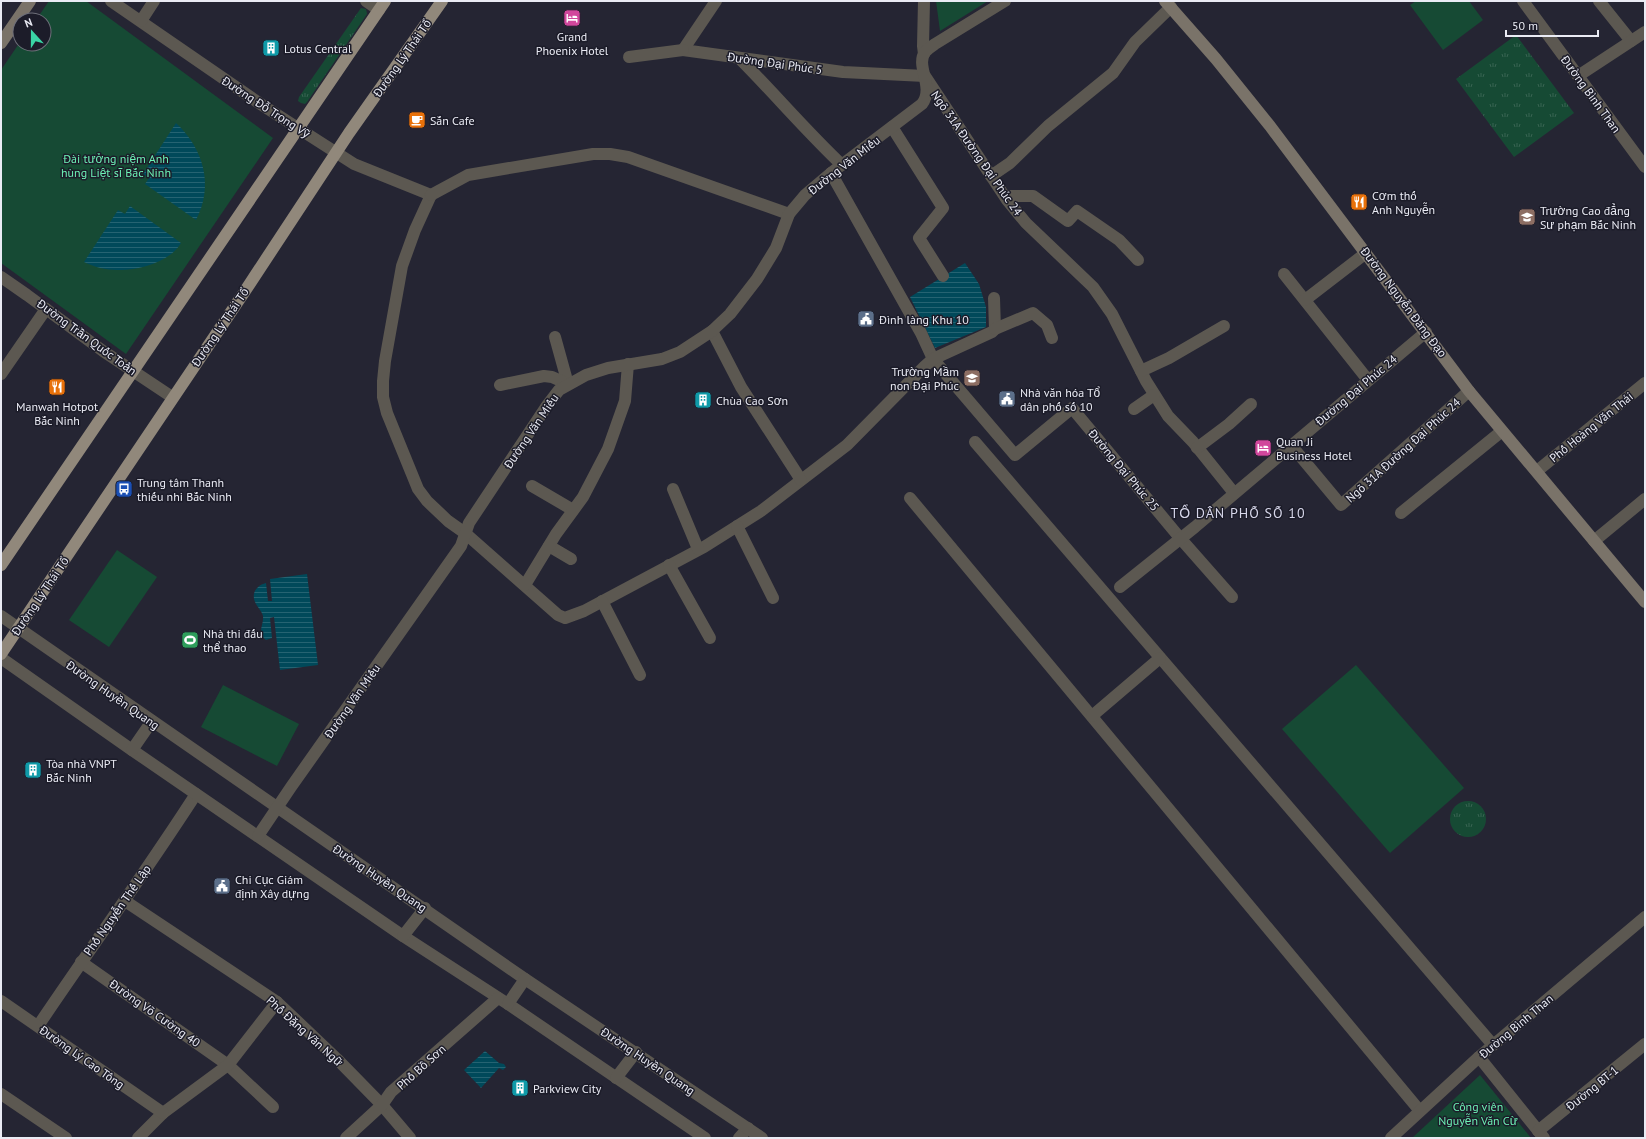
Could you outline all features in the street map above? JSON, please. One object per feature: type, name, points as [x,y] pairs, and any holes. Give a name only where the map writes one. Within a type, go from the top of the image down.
[{"type":"main road","points":[[1,43],[30,1]]},
{"type":"main road","name":"Đường Lý Thái Tổ","points":[[1,654],[336,152],[442,1]]},
{"type":"main road","name":"Đường Nguyễn Đăng Đạo","points":[[1168,4],[1216,59],[1270,126],[1469,391],[1645,602]]},
{"type":"main road","points":[[1,565],[382,5]]},
{"type":"street","name":"Đường Đỗ Trọng Vỹ","points":[[111,1],[205,67],[298,129],[354,164],[431,194]]},
{"type":"street","points":[[141,21],[154,1]]},
{"type":"street","points":[[366,1],[382,5]]},
{"type":"street","points":[[683,50],[716,1]]},
{"type":"street","name":"Đường Văn Miếu","points":[[258,836],[461,546],[469,523],[546,407],[559,390],[586,375],[608,368],[662,359],[680,352],[712,331],[730,314],[757,279],[776,248],[789,214],[805,195],[831,173],[892,128],[922,104],[926,99],[927,90],[922,64],[924,54],[924,1]]},
{"type":"street","points":[[924,54],[935,44],[1005,1]]},
{"type":"street","name":"Đường Bình Than","points":[[1523,1],[1645,167]]},
{"type":"street","points":[[1599,1],[1631,41]]},
{"type":"street","points":[[991,176],[1010,164],[1048,126],[1113,73],[1135,42],[1168,4]]},
{"type":"street","points":[[1578,76],[1645,32]]},
{"type":"street","name":"Đường Đại Phúc 5","points":[[629,57],[683,50],[843,72],[925,76]]},
{"type":"street","points":[[739,58],[768,87],[805,129],[842,165]]},
{"type":"street","name":"Ngõ 31A Đường Đại Phúc 24","points":[[925,76],[991,176],[1026,224],[1093,287],[1112,314],[1154,395],[1168,416],[1198,448],[1234,493]]},
{"type":"street","points":[[892,128],[943,208],[919,238],[943,276]]},
{"type":"street","points":[[789,214],[628,157],[610,154],[593,154],[468,175],[431,194],[415,230],[402,266],[382,381],[383,397],[389,420],[418,489],[427,501],[448,521],[465,533],[558,615],[565,618],[579,613],[698,549],[761,511],[847,445],[925,366],[933,360],[992,332],[994,329],[1033,313],[1047,325],[1052,338]]},
{"type":"street","points":[[831,173],[921,334],[933,360]]},
{"type":"street","points":[[1005,196],[1033,196],[1068,221],[1077,211],[1119,240],[1138,260]]},
{"type":"street","points":[[1305,300],[1366,253]]},
{"type":"street","points":[[1284,274],[1368,380]]},
{"type":"street","name":"Đường Trần Quốc Toản","points":[[1,277],[103,351],[172,397]]},
{"type":"street","points":[[994,298],[994,329]]},
{"type":"street","points":[[1,374],[46,309]]},
{"type":"street","points":[[1141,371],[1169,358],[1224,326]]},
{"type":"street","points":[[712,331],[741,387],[801,480]]},
{"type":"street","name":"Đường Đại Phúc 24","points":[[1120,587],[1426,332]]},
{"type":"street","points":[[554,337],[568,384]]},
{"type":"street","name":"Đường Đại Phúc 25","points":[[933,360],[1015,455],[1072,408],[1180,538]]},
{"type":"street","points":[[525,585],[549,546],[583,497],[608,449],[625,401],[628,364]]},
{"type":"street","points":[[500,385],[544,376],[552,377],[568,384]]},
{"type":"street","name":"Phố Hoàng Văn Thái","points":[[1537,471],[1645,383]]},
{"type":"street","name":"Ngõ 31A Đường Đại Phúc 24","points":[[1291,445],[1341,505],[1469,391]]},
{"type":"street","points":[[1134,409],[1154,395]]},
{"type":"street","points":[[1198,448],[1229,424],[1251,404]]},
{"type":"street","points":[[1401,513],[1502,431]]},
{"type":"street","points":[[975,442],[1493,1045]]},
{"type":"street","points":[[532,486],[573,510]]},
{"type":"street","points":[[673,489],[698,549]]},
{"type":"street","points":[[910,498],[1420,1111]]},
{"type":"street","points":[[1594,541],[1645,499]]},
{"type":"street","points":[[737,526],[773,598]]},
{"type":"street","points":[[1180,538],[1232,597]]},
{"type":"street","points":[[549,546],[571,559]]},
{"type":"street","points":[[669,565],[710,638]]},
{"type":"street","points":[[602,601],[640,675]]},
{"type":"street","name":"Đường Huyền Quang","points":[[1,616],[277,808],[762,1138]]},
{"type":"street","points":[[1,658],[403,936],[503,1001],[704,1138]]},
{"type":"street","points":[[1092,716],[1160,658]]},
{"type":"street","points":[[132,750],[152,722]]},
{"type":"street","name":"Phố Nguyễn Thế Lập","points":[[38,1026],[81,962],[125,901],[196,794]]},
{"type":"street","name":"Phố Đặng Văn Ngữ","points":[[125,901],[277,1002],[337,1059],[382,1105],[410,1138]]},
{"type":"street","points":[[403,936],[424,908]]},
{"type":"street","name":"Đường Bình Than","points":[[1391,1138],[1479,1056],[1645,917]]},
{"type":"street","name":"Đường Võ Cường 40","points":[[81,962],[228,1064],[272,1107]]},
{"type":"street","name":"Phố Bồ Sơn","points":[[346,1138],[382,1105],[392,1092],[503,1001],[525,978]]},
{"type":"street","name":"Đường Lý Cao Tông","points":[[1,1001],[163,1113]]},
{"type":"street","points":[[138,1138],[163,1113],[228,1064],[277,1002]]},
{"type":"street","name":"Đường BT-1","points":[[1541,1135],[1645,1044]]},
{"type":"street","points":[[616,1078],[636,1052]]},
{"type":"street","points":[[1479,1056],[1541,1135]]},
{"type":"street","points":[[1,1094],[66,1138]]},
{"type":"street","points":[[739,1138],[748,1128]]},
{"type":"green space","name":"Đài tưởng niệm Anh hùng Liệt sĩ Bắc Ninh","points":[[49,1],[86,1],[273,138],[126,354],[1,263],[1,70],[13,52],[52,52],[52,12],[41,12]]},
{"type":"green space","points":[[936,1],[988,1],[940,31]]},
{"type":"green space","points":[[1416,1],[1469,1],[1483,20],[1443,50],[1410,5]]},
{"type":"green space","points":[[361,8],[366,9],[367,14],[307,102],[305,104],[301,103],[298,101],[299,97]]},
{"type":"green space","points":[[1516,35],[1574,113],[1514,157],[1456,79]]},
{"type":"green space","points":[[117,550],[157,577],[109,647],[69,620]]},
{"type":"green space","points":[[1356,665],[1464,788],[1390,853],[1282,729]]},
{"type":"green space","points":[[223,685],[299,724],[277,766],[201,727]]},
{"type":"green space","points":[[1472,801],[1481,806],[1485,812],[1485,826],[1481,832],[1472,837],[1464,837],[1455,832],[1451,826],[1450,815],[1455,806],[1461,802]]},
{"type":"green space","name":"Công viên Nguyễn Văn Cừ","points":[[1480,1075],[1531,1138],[1412,1138]]},
{"type":"water","points":[[176,123],[186,133],[193,144],[203,168],[205,181],[204,194],[196,220],[145,184],[149,178],[143,174]]},
{"type":"water","points":[[130,206],[181,243],[176,250],[153,264],[134,269],[109,269],[96,267],[84,262],[118,210],[125,214]]},
{"type":"water","points":[[965,263],[979,284],[986,307],[986,327],[935,348],[910,297]]},
{"type":"water","points":[[307,574],[318,665],[280,670],[274,617],[270,618],[272,638],[266,640],[261,635],[263,616],[255,602],[254,593],[260,586],[266,583],[268,601],[272,601],[270,579]]},
{"type":"water","points":[[485,1051],[506,1067],[503,1070],[499,1068],[481,1088],[464,1070]]},
{"type":"place","name":"Grand Phoenix Hotel","points":[[572,18]]},
{"type":"place","name":"Lotus Central","points":[[271,48]]},
{"type":"place","name":"Sắn Cafe","points":[[417,120]]},
{"type":"place","name":"Cơm thố Anh Nguyễn","points":[[1359,202]]},
{"type":"place","name":"Trường Cao đẳng Sư phạm Bắc Ninh","points":[[1527,217]]},
{"type":"place","name":"Đình làng Khu 10","points":[[866,319]]},
{"type":"place","name":"Trường Mầm non Đại Phúc","points":[[972,378]]},
{"type":"place","name":"Manwah Hotpot Bắc Ninh","points":[[57,387]]},
{"type":"place","name":"Nhà văn hóa Tổ dân phố số 10","points":[[1007,399]]},
{"type":"place","name":"Chùa Cao Sơn","points":[[703,400]]},
{"type":"place","name":"Quan Ji Business Hotel","points":[[1263,448]]},
{"type":"place","name":"Trung tâm Thanh thiếu nhi Bắc Ninh","points":[[124,489]]},
{"type":"place","name":"Nhà thi đấu thể thao","points":[[190,640]]},
{"type":"place","name":"Tòa nhà VNPT Bắc Ninh","points":[[33,770]]},
{"type":"place","name":"Chi Cục Giám định Xây dựng","points":[[222,886]]},
{"type":"place","name":"Parkview City","points":[[520,1088]]},
{"type":"district","name":"TỔ DÂN PHỐ SỐ 10","points":[[1238,513]]}]
